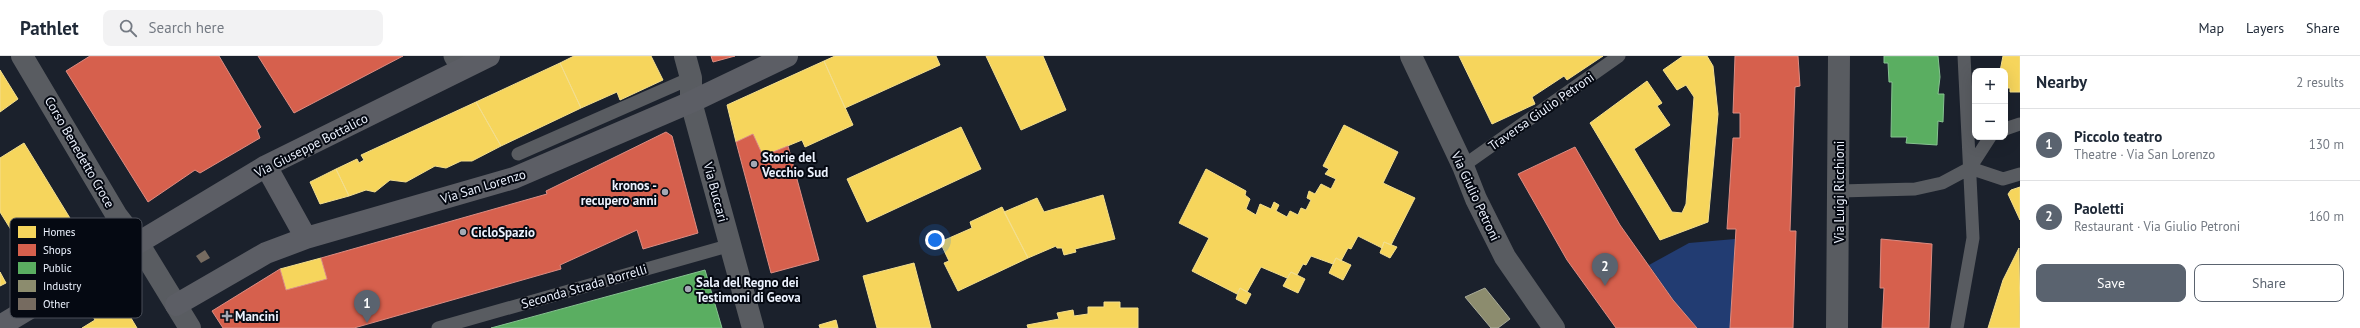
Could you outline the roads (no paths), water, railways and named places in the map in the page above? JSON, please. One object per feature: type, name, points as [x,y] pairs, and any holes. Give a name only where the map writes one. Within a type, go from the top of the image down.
[{"type":"main road","name":"Via Giuseppe Bottalico","points":[[142,241],[266,166],[457,63],[489,56]]},
{"type":"main road","name":"Via San Lorenzo","points":[[176,305],[266,253],[306,238],[514,178],[691,102],[788,56]]},
{"type":"main road","points":[[266,166],[306,238]]},
{"type":"main road","name":"Via Giuseppe Bottalico","points":[[0,326],[13,318]]},
{"type":"street","name":"Corso Benedetto Croce","points":[[22,56],[119,218]]},
{"type":"street","name":"Via Buccari","points":[[685,56],[691,78],[691,102],[753,328]]},
{"type":"street","name":"Via Giulio Petroni","points":[[1411,56],[1463,166],[1476,199],[1505,257],[1554,328]]},
{"type":"street","name":"Via Luigi Ricchioni","points":[[1837,328],[1840,191],[1840,56]]},
{"type":"street","name":"Corso Benedetto Croce","points":[[142,250],[190,328]]},
{"type":"lane","name":"Traversa Giulio Petroni","points":[[1463,166],[1619,56]]},
{"type":"lane","points":[[1957,328],[1973,238],[1964,56]]},
{"type":"lane","points":[[518,154],[691,78]]},
{"type":"lane","points":[[2008,128],[2020,124]]},
{"type":"lane","points":[[1840,191],[1915,189],[1942,183],[1970,168],[1988,140]]},
{"type":"lane","points":[[1970,168],[2003,179],[2020,174]]},
{"type":"lane","name":"Seconda Strada Borrelli","points":[[438,328],[730,245]]},
{"type":"place","name":"Storie del Vecchio Sud","points":[[754,164]]},
{"type":"place","name":"kronos - recupero anni","points":[[665,192]]},
{"type":"place","name":"CicloSpazio","points":[[463,232]]},
{"type":"place","name":"Paoletti","points":[[1605,286]]},
{"type":"place","name":"Sala del Regno dei Testimoni di Geova","points":[[688,289]]},
{"type":"place","name":"Mancini","points":[[227,316]]},
{"type":"place","name":"Piccolo teatro","points":[[367,323]]}]
